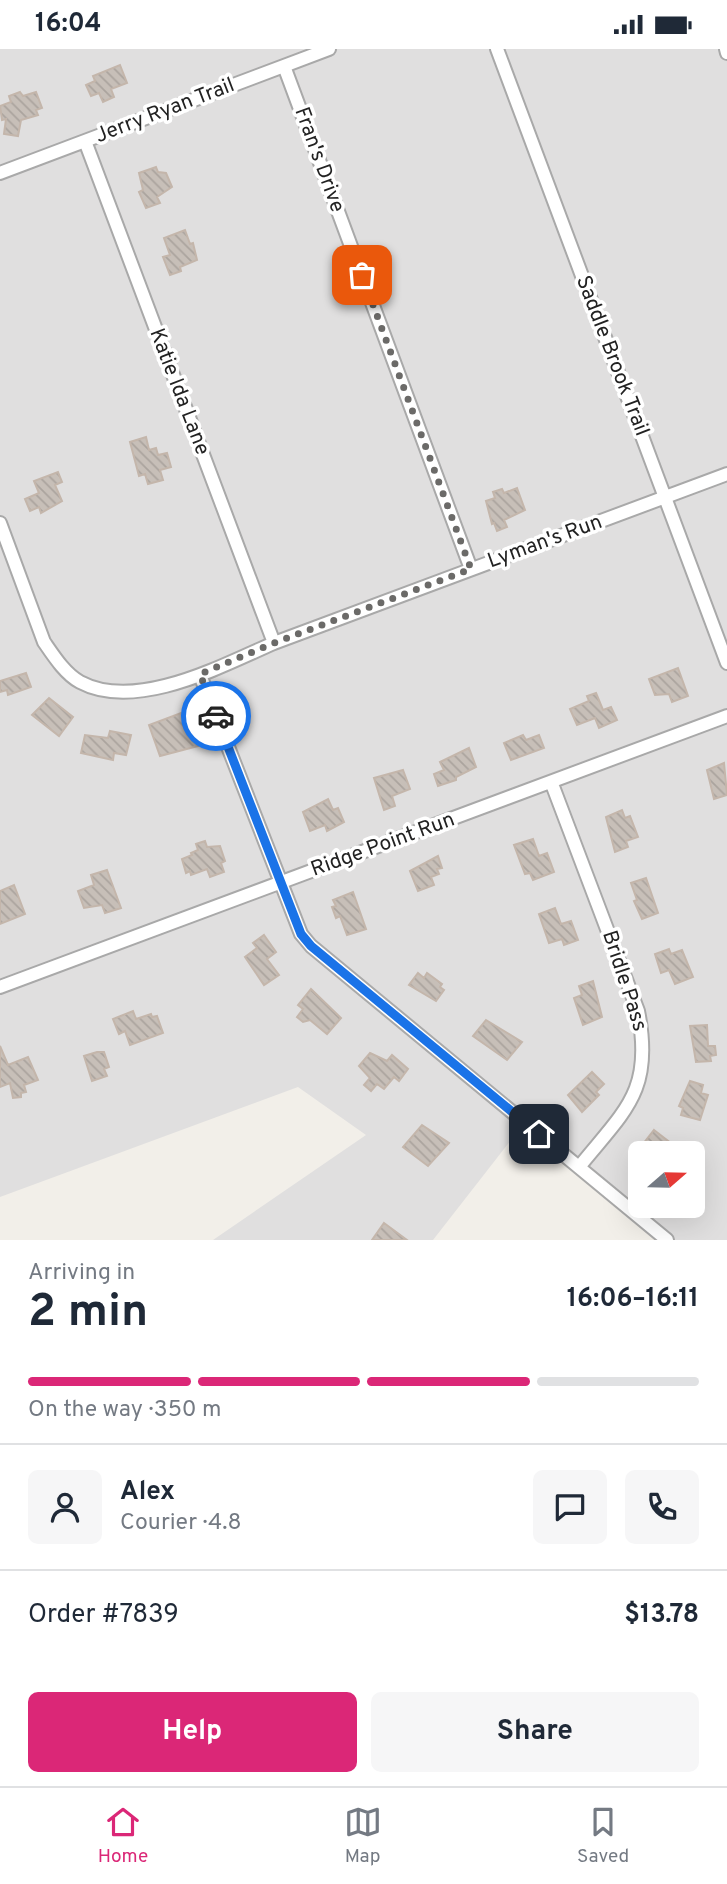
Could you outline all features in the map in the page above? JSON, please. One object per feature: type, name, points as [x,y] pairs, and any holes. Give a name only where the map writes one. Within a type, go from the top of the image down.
[{"type":"street","name":"Jerry Ryan Trail","points":[[0,173],[329,49]]},
{"type":"street","name":"Saddle Brook Trail","points":[[496,49],[727,663]]},
{"type":"street","name":"Fran's Drive","points":[[284,66],[471,569]]},
{"type":"street","name":"Katie Ida Lane","points":[[85,141],[274,643]]},
{"type":"street","name":"Lyman's Run","points":[[0,523],[44,642],[78,681],[105,692],[126,692],[200,674],[274,643],[727,474]]},
{"type":"street","points":[[200,674],[290,913],[311,946],[667,1240]]},
{"type":"street","name":"Ridge Point Run","points":[[0,987],[727,716]]},
{"type":"street","name":"Bridle Pass","points":[[552,783],[638,1011],[643,1037],[643,1064],[636,1094],[579,1167]]},
{"type":"shaded area","points":[[0,49],[727,49],[727,1240],[667,1240],[641,1218],[705,1218],[705,1141],[628,1141],[628,1208],[525,1122],[433,1240],[213,1240],[366,1135],[298,1087],[0,1197]]},
{"type":"building","points":[[120,65],[127,83],[111,89],[114,97],[103,102],[99,93],[91,96],[86,85],[95,81],[93,76]]},
{"type":"building","points":[[20,92],[23,96],[36,92],[42,108],[36,110],[38,115],[21,120],[18,136],[4,134],[6,119],[2,120],[0,106],[11,102],[9,96]]},
{"type":"building","points":[[156,167],[158,172],[166,173],[172,187],[157,197],[160,203],[146,208],[139,192],[143,190],[139,173]]},
{"type":"building","points":[[185,230],[190,244],[193,243],[197,260],[180,267],[181,271],[170,275],[163,257],[170,255],[164,238]]},
{"type":"building","points":[[146,437],[149,450],[156,448],[158,455],[167,453],[171,467],[160,470],[163,480],[148,484],[145,474],[139,476],[130,442]]},
{"type":"building","points":[[58,472],[62,482],[55,485],[62,501],[41,513],[39,507],[30,511],[25,499],[39,493],[34,481]]},
{"type":"building","points":[[517,488],[525,510],[504,520],[507,527],[497,531],[494,523],[492,524],[486,501],[495,498],[493,492],[502,489],[504,493]]},
{"type":"building","points":[[678,668],[688,696],[672,702],[669,694],[655,695],[649,679]]},
{"type":"building","points":[[26,673],[31,687],[8,695],[7,690],[0,692],[0,681]]},
{"type":"building","points":[[596,693],[603,710],[611,707],[617,720],[599,728],[595,718],[577,725],[570,709],[589,701],[587,696]]},
{"type":"building","points":[[49,698],[73,717],[59,736],[32,715]]},
{"type":"building","points":[[181,713],[186,727],[190,725],[198,746],[160,756],[149,725]]},
{"type":"building","points":[[110,731],[131,735],[126,755],[114,753],[113,760],[81,753],[85,735],[108,738]]},
{"type":"building","points":[[523,735],[526,740],[539,735],[544,748],[511,760],[504,743]]},
{"type":"building","points":[[469,748],[476,767],[456,777],[456,780],[438,786],[434,774],[444,770],[440,762]]},
{"type":"building","points":[[724,763],[727,795],[714,799],[707,770]]},
{"type":"building","points":[[403,770],[410,789],[392,796],[395,806],[384,810],[374,778]]},
{"type":"building","points":[[328,799],[333,810],[338,808],[344,822],[327,831],[325,825],[310,831],[303,812]]},
{"type":"building","points":[[622,810],[625,818],[630,816],[638,837],[626,841],[628,847],[615,852],[606,817]]},
{"type":"building","points":[[533,839],[539,856],[547,853],[554,872],[533,880],[530,873],[525,874],[514,845]]},
{"type":"building","points":[[205,841],[207,847],[220,846],[225,861],[221,863],[224,872],[210,877],[207,869],[191,875],[190,871],[186,873],[182,859],[198,850],[196,844]]},
{"type":"building","points":[[438,856],[442,868],[437,869],[439,874],[431,877],[434,885],[418,891],[410,871]]},
{"type":"building","points":[[107,870],[121,908],[105,913],[102,905],[84,908],[78,891],[94,885],[91,875]]},
{"type":"building","points":[[646,878],[658,913],[642,919],[634,901],[637,900],[631,883]]},
{"type":"building","points":[[14,885],[25,914],[0,924],[0,891]]},
{"type":"building","points":[[353,892],[366,929],[347,935],[340,916],[336,918],[332,907],[336,906],[333,900]]},
{"type":"building","points":[[555,908],[561,924],[571,921],[578,940],[564,945],[562,939],[549,943],[539,914]]},
{"type":"building","points":[[264,935],[276,952],[267,959],[279,975],[264,985],[245,957],[257,948],[253,943]]},
{"type":"building","points":[[669,949],[671,954],[682,950],[693,977],[675,984],[669,970],[661,973],[655,954]]},
{"type":"building","points":[[418,973],[424,978],[427,973],[442,984],[440,987],[444,990],[436,1001],[409,985]]},
{"type":"building","points":[[593,981],[602,1017],[583,1025],[574,998],[582,995],[579,986]]},
{"type":"building","points":[[311,989],[341,1018],[327,1034],[310,1020],[303,1022],[297,1017],[303,1009],[298,1005]]},
{"type":"building","points":[[133,1011],[136,1019],[151,1014],[152,1017],[157,1016],[163,1033],[130,1045],[125,1031],[119,1034],[113,1019]]},
{"type":"building","points":[[486,1020],[522,1042],[507,1060],[473,1036]]},
{"type":"building","points":[[707,1025],[708,1046],[715,1046],[716,1055],[710,1056],[711,1061],[696,1062],[690,1026]]},
{"type":"building","points":[[0,1046],[8,1065],[28,1057],[38,1080],[24,1085],[26,1092],[21,1093],[21,1097],[13,1098],[10,1083],[0,1087]]},
{"type":"building","points":[[104,1052],[109,1067],[104,1069],[107,1076],[92,1081],[84,1056]]},
{"type":"building","points":[[370,1053],[387,1061],[392,1055],[408,1069],[399,1081],[394,1077],[384,1089],[377,1084],[371,1091],[364,1085],[370,1078],[359,1066]]},
{"type":"building","points":[[592,1072],[604,1084],[596,1092],[599,1095],[582,1112],[568,1095]]},
{"type":"building","points":[[690,1081],[703,1085],[701,1093],[708,1095],[700,1120],[681,1115],[683,1108],[679,1106]]},
{"type":"building","points":[[422,1125],[449,1143],[428,1166],[403,1147]]},
{"type":"building","points":[[654,1130],[668,1141],[645,1141]]},
{"type":"building","points":[[384,1223],[407,1240],[372,1240]]},
{"type":"way so far","points":[[216,716],[200,674],[274,643],[471,569],[362,275]]},
{"type":"route","points":[[216,716],[290,913],[301,934],[311,946],[539,1134]]}]
